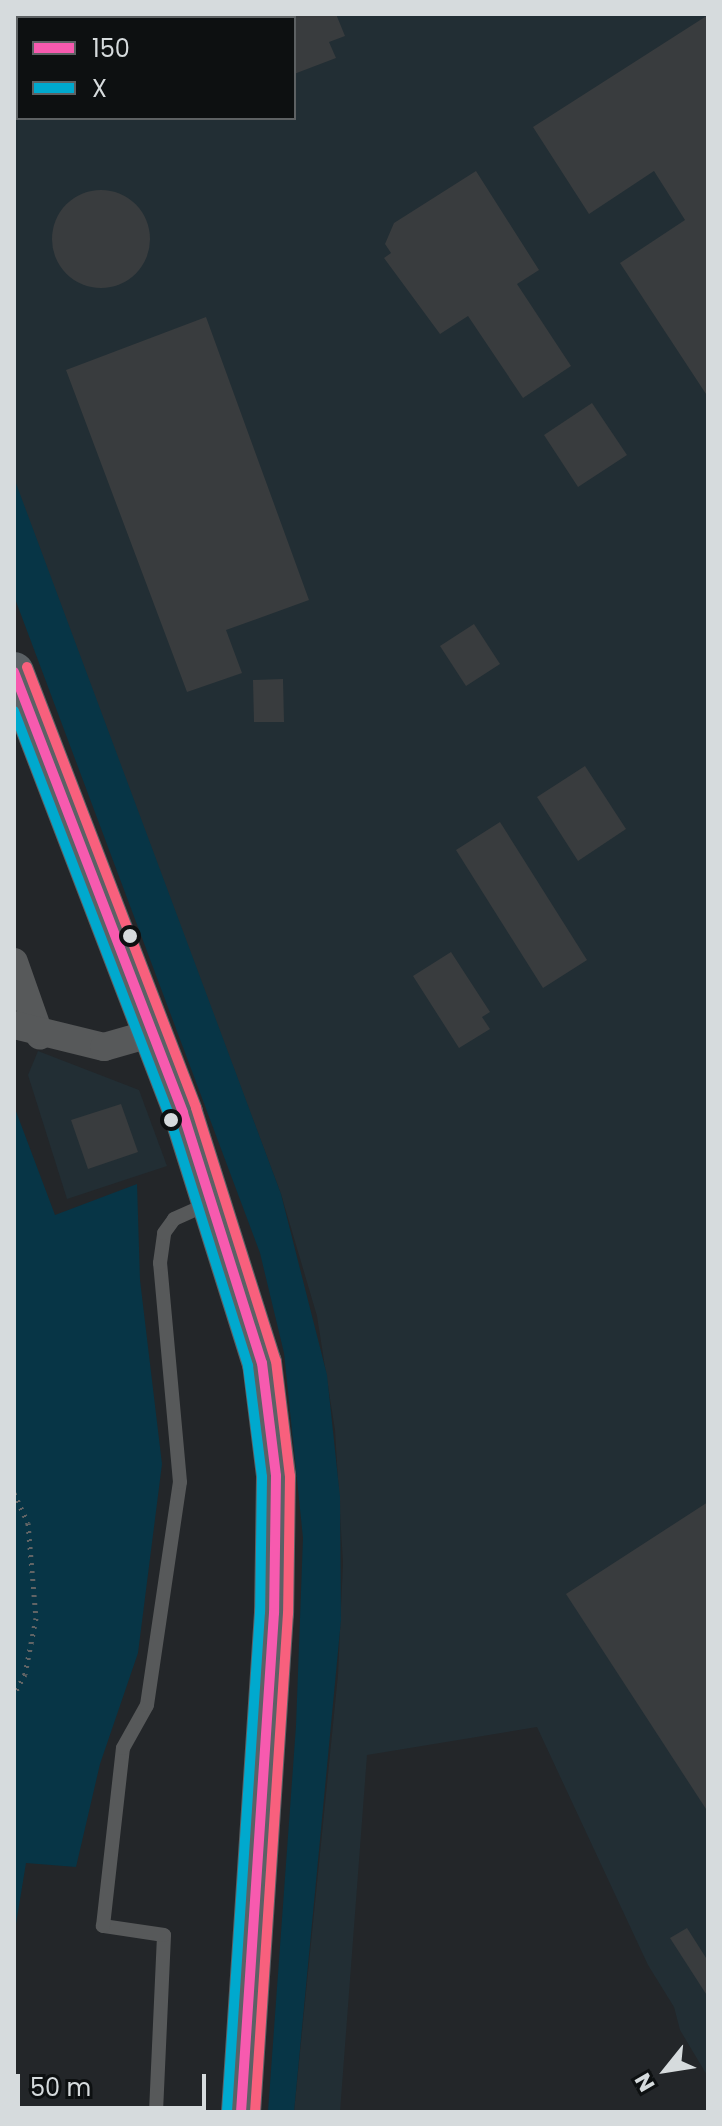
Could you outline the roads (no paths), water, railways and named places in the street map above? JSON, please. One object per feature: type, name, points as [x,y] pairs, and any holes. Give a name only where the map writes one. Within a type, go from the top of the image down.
[{"type":"street","points":[[14,672],[214,1201],[262,1363],[276,1476],[274,1613],[241,2112]]},
{"type":"street","points":[[14,962],[27,1030],[104,1047],[153,1033]]},
{"type":"lane","points":[[156,2112],[164,1935],[103,1926],[123,1748],[147,1705],[180,1482],[160,1263],[164,1233],[174,1219],[214,1201]]}]
